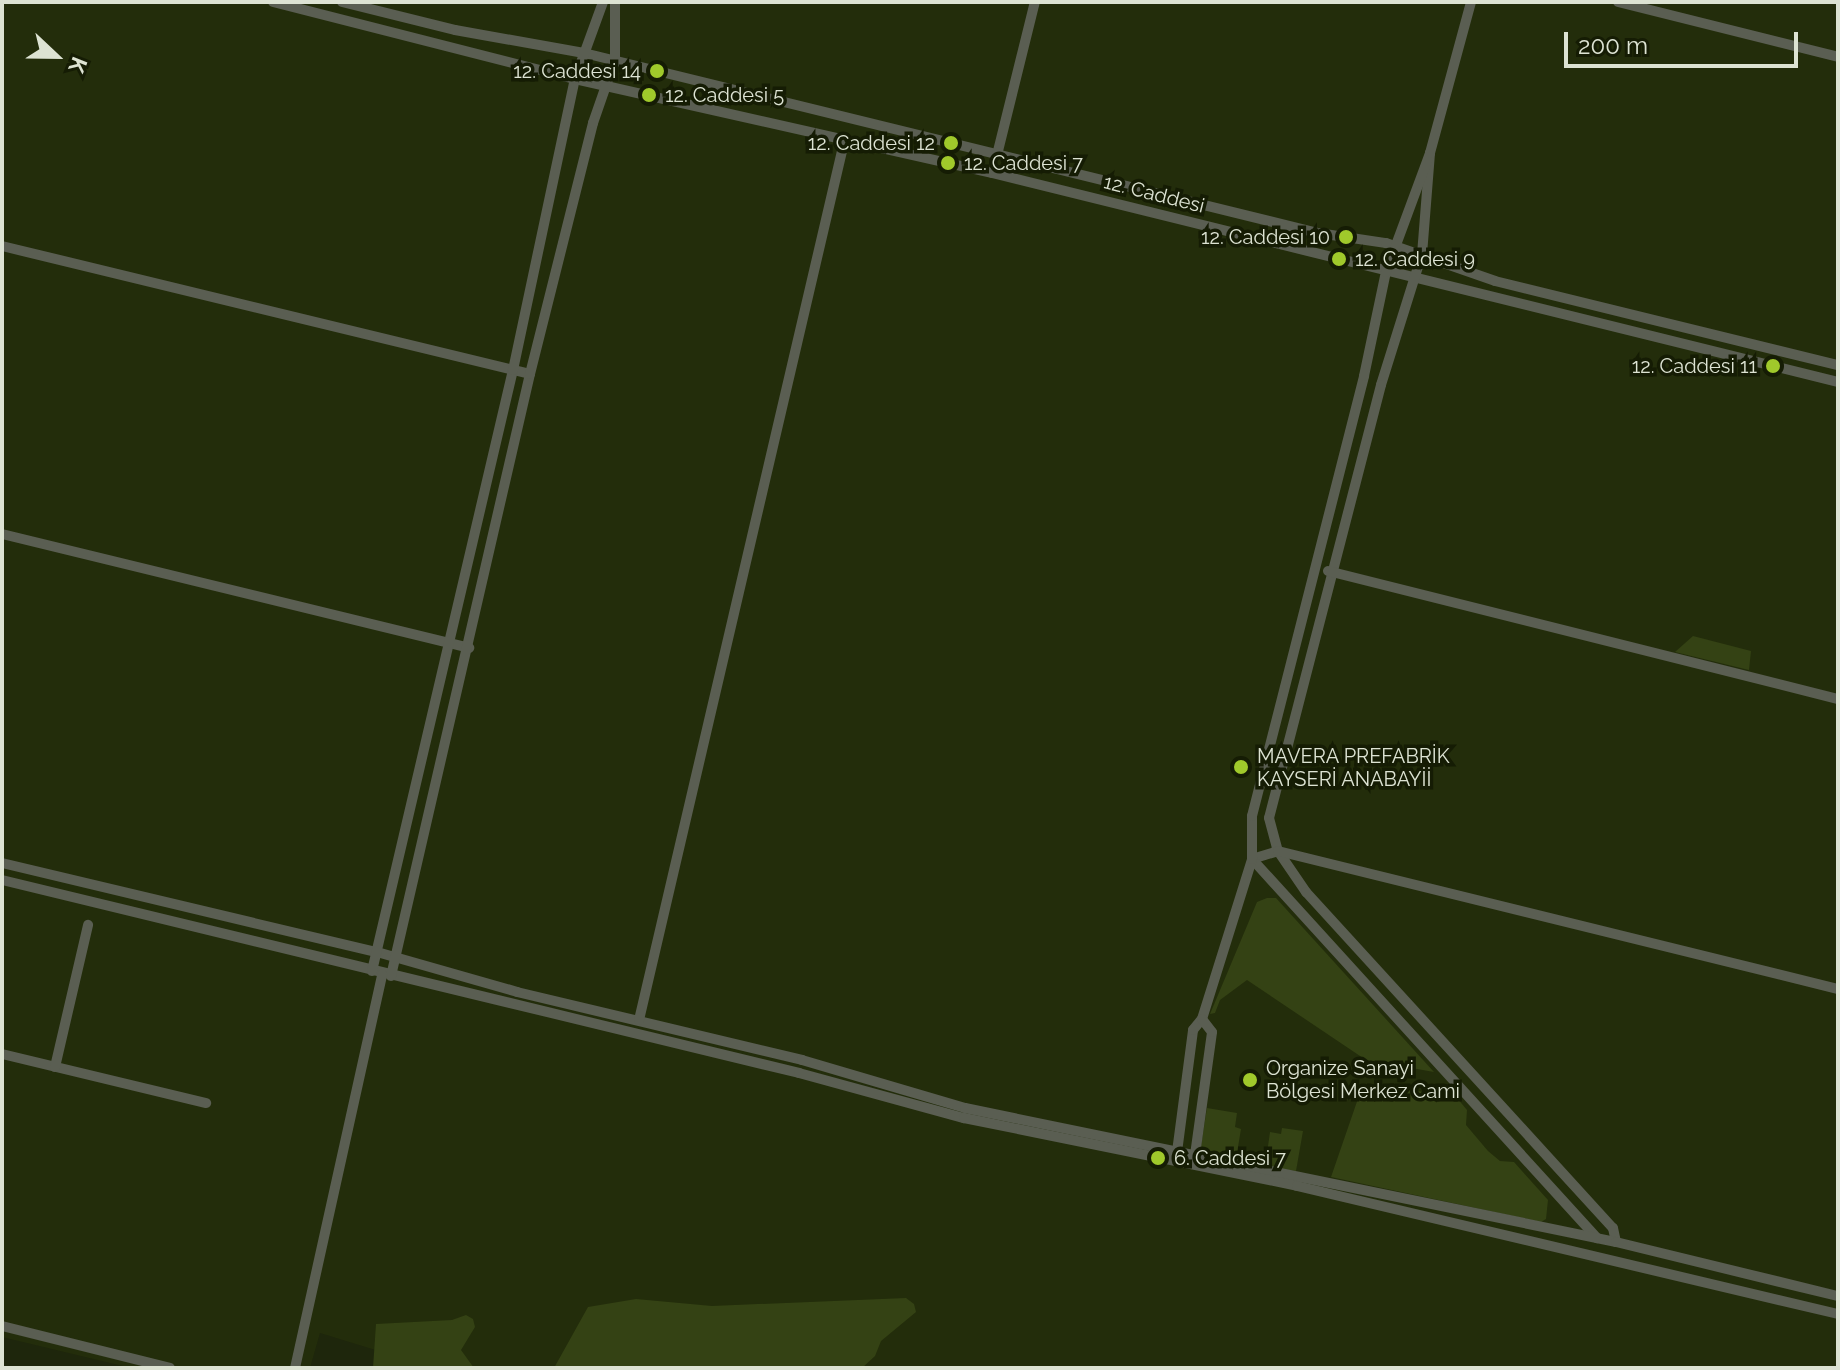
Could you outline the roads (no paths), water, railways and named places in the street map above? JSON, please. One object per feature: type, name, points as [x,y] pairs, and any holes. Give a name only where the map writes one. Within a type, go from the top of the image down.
[{"type":"street","name":"12. Caddesi","points":[[273,2],[575,79],[845,138],[1838,382]]},
{"type":"street","name":"12. Caddesi","points":[[342,2],[455,30],[615,60],[1318,233],[1393,245],[1495,281],[1838,365]]},
{"type":"street","points":[[295,1368],[382,973],[377,952],[513,370],[575,79],[603,2]]},
{"type":"street","points":[[382,973],[396,958],[530,374],[593,123],[609,86],[615,60],[615,2]]},
{"type":"street","points":[[997,155],[1035,2]]},
{"type":"street","points":[[1177,1152],[1193,1030],[1202,1019],[1252,859],[1252,816],[1316,568],[1386,272],[1393,245],[1430,153],[1471,2]]},
{"type":"street","points":[[1618,2],[1838,57]]},
{"type":"street","points":[[639,1020],[845,138]]},
{"type":"street","points":[[1430,153],[1422,254],[1416,279],[1381,385],[1269,818],[1278,851],[1306,892],[1613,1228],[1616,1242]]},
{"type":"street","points":[[2,246],[530,374]]},
{"type":"street","points":[[2,534],[469,648]]},
{"type":"street","points":[[1316,568],[1838,699]]},
{"type":"street","points":[[1252,859],[1278,851],[1838,989]]},
{"type":"street","points":[[1252,859],[1597,1238]]},
{"type":"street","points":[[2,863],[377,952],[802,1060],[965,1108],[1616,1242],[1838,1296]]},
{"type":"street","points":[[2,880],[799,1073],[964,1118],[1297,1186],[1838,1314]]},
{"type":"street","points":[[147,914],[150,898]]},
{"type":"street","points":[[55,1067],[88,925]]},
{"type":"street","points":[[1195,1155],[1212,1032],[1202,1019]]},
{"type":"street","points":[[2,1054],[206,1103]]},
{"type":"street","points":[[2,1326],[170,1368]]},
{"type":"place","name":"12. Caddesi 14","points":[[657,71]]},
{"type":"place","name":"12. Caddesi 5","points":[[649,95]]},
{"type":"place","name":"12. Caddesi 12","points":[[951,143]]},
{"type":"place","name":"12. Caddesi 7","points":[[948,163]]},
{"type":"place","name":"12. Caddesi 10","points":[[1346,237]]},
{"type":"place","name":"12. Caddesi 9","points":[[1339,259]]},
{"type":"place","name":"12. Caddesi 11","points":[[1773,366]]},
{"type":"place","name":"MAVERA PREFABRİK KAYSERİ ANABAYİİ","points":[[1241,767]]},
{"type":"place","name":"Organize Sanayi Bölgesi Merkez Cami","points":[[1250,1080]]},
{"type":"place","name":"6. Caddesi 7","points":[[1158,1158]]}]
